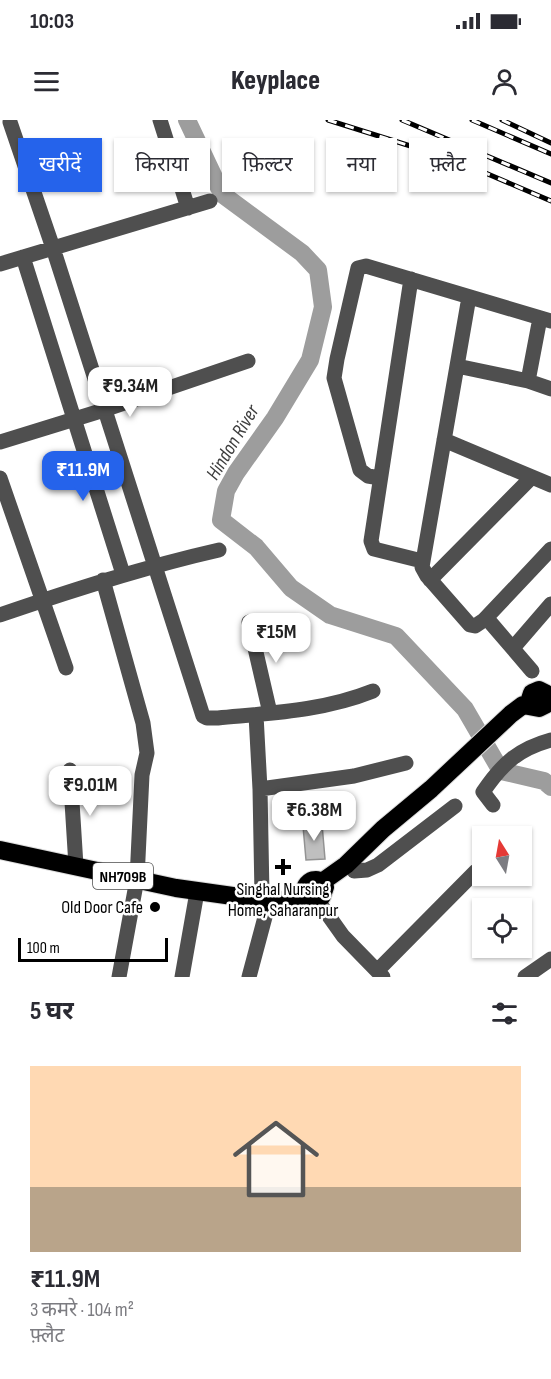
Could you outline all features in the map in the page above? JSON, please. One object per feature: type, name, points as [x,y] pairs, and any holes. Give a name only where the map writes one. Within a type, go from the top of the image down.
[{"type":"highway","name":"NH709B","points":[[315,890],[346,865],[383,828],[431,789],[511,714],[541,692]]},
{"type":"highway","name":"NH709B","points":[[0,850],[197,892],[259,898],[315,890],[354,871],[389,834],[404,813]]},
{"type":"street","points":[[160,120],[188,208]]},
{"type":"street","points":[[9,122],[53,248],[203,716],[218,718],[309,710],[339,704],[373,692]]},
{"type":"street","points":[[0,264],[210,201]]},
{"type":"street","points":[[23,257],[123,574]]},
{"type":"street","points":[[380,478],[368,476],[360,470],[336,389],[335,369],[358,268],[366,266],[545,320],[528,381]]},
{"type":"street","points":[[411,279],[380,478],[372,546],[378,551],[422,561]]},
{"type":"street","points":[[469,297],[422,561],[424,572],[470,626],[475,626],[484,620],[551,549]]},
{"type":"street","points":[[0,442],[104,410],[248,361]]},
{"type":"street","points":[[457,366],[528,381],[551,389]]},
{"type":"street","points":[[444,440],[551,485]]},
{"type":"street","points":[[430,580],[532,477]]},
{"type":"street","points":[[0,478],[66,668]]},
{"type":"street","points":[[0,528],[15,523]]},
{"type":"street","points":[[0,615],[123,574],[219,550]]},
{"type":"street","points":[[103,580],[146,737],[147,753],[142,775],[137,879],[119,977]]},
{"type":"street","points":[[513,648],[551,604]]},
{"type":"street","points":[[484,620],[490,622],[532,671]]},
{"type":"street","points":[[249,622],[263,714],[259,898],[249,977]]},
{"type":"street","points":[[493,805],[483,792],[493,778],[511,759],[529,746],[551,740]]},
{"type":"street","points":[[260,789],[354,776],[406,763]]},
{"type":"street","points":[[70,770],[76,866]]},
{"type":"street","points":[[354,871],[368,870],[378,865],[455,806]]},
{"type":"street","points":[[315,890],[343,936],[380,974],[472,875]]},
{"type":"street","points":[[182,977],[197,892]]},
{"type":"street","points":[[525,977],[551,959]]},
{"type":"building","points":[[322,824],[325,859],[306,860],[303,826]]},
{"type":"waterway","name":"Hindon River","points":[[187,120],[222,194],[302,253],[318,270],[323,307],[310,360],[275,418],[236,473],[226,491],[221,520],[256,547],[291,588],[330,615],[396,636],[465,709],[501,771],[544,781],[551,787]]},
{"type":"railway","points":[[328,120],[455,160],[551,201]]},
{"type":"railway","points":[[402,120],[551,183]]},
{"type":"railway","points":[[472,120],[551,154]]},
{"type":"railway","points":[[502,120],[551,143]]},
{"type":"place","name":"Singhal Nursing Home, Saharanpur","points":[[283,867]]},
{"type":"place","name":"Old Door Cafe","points":[[155,907]]}]
